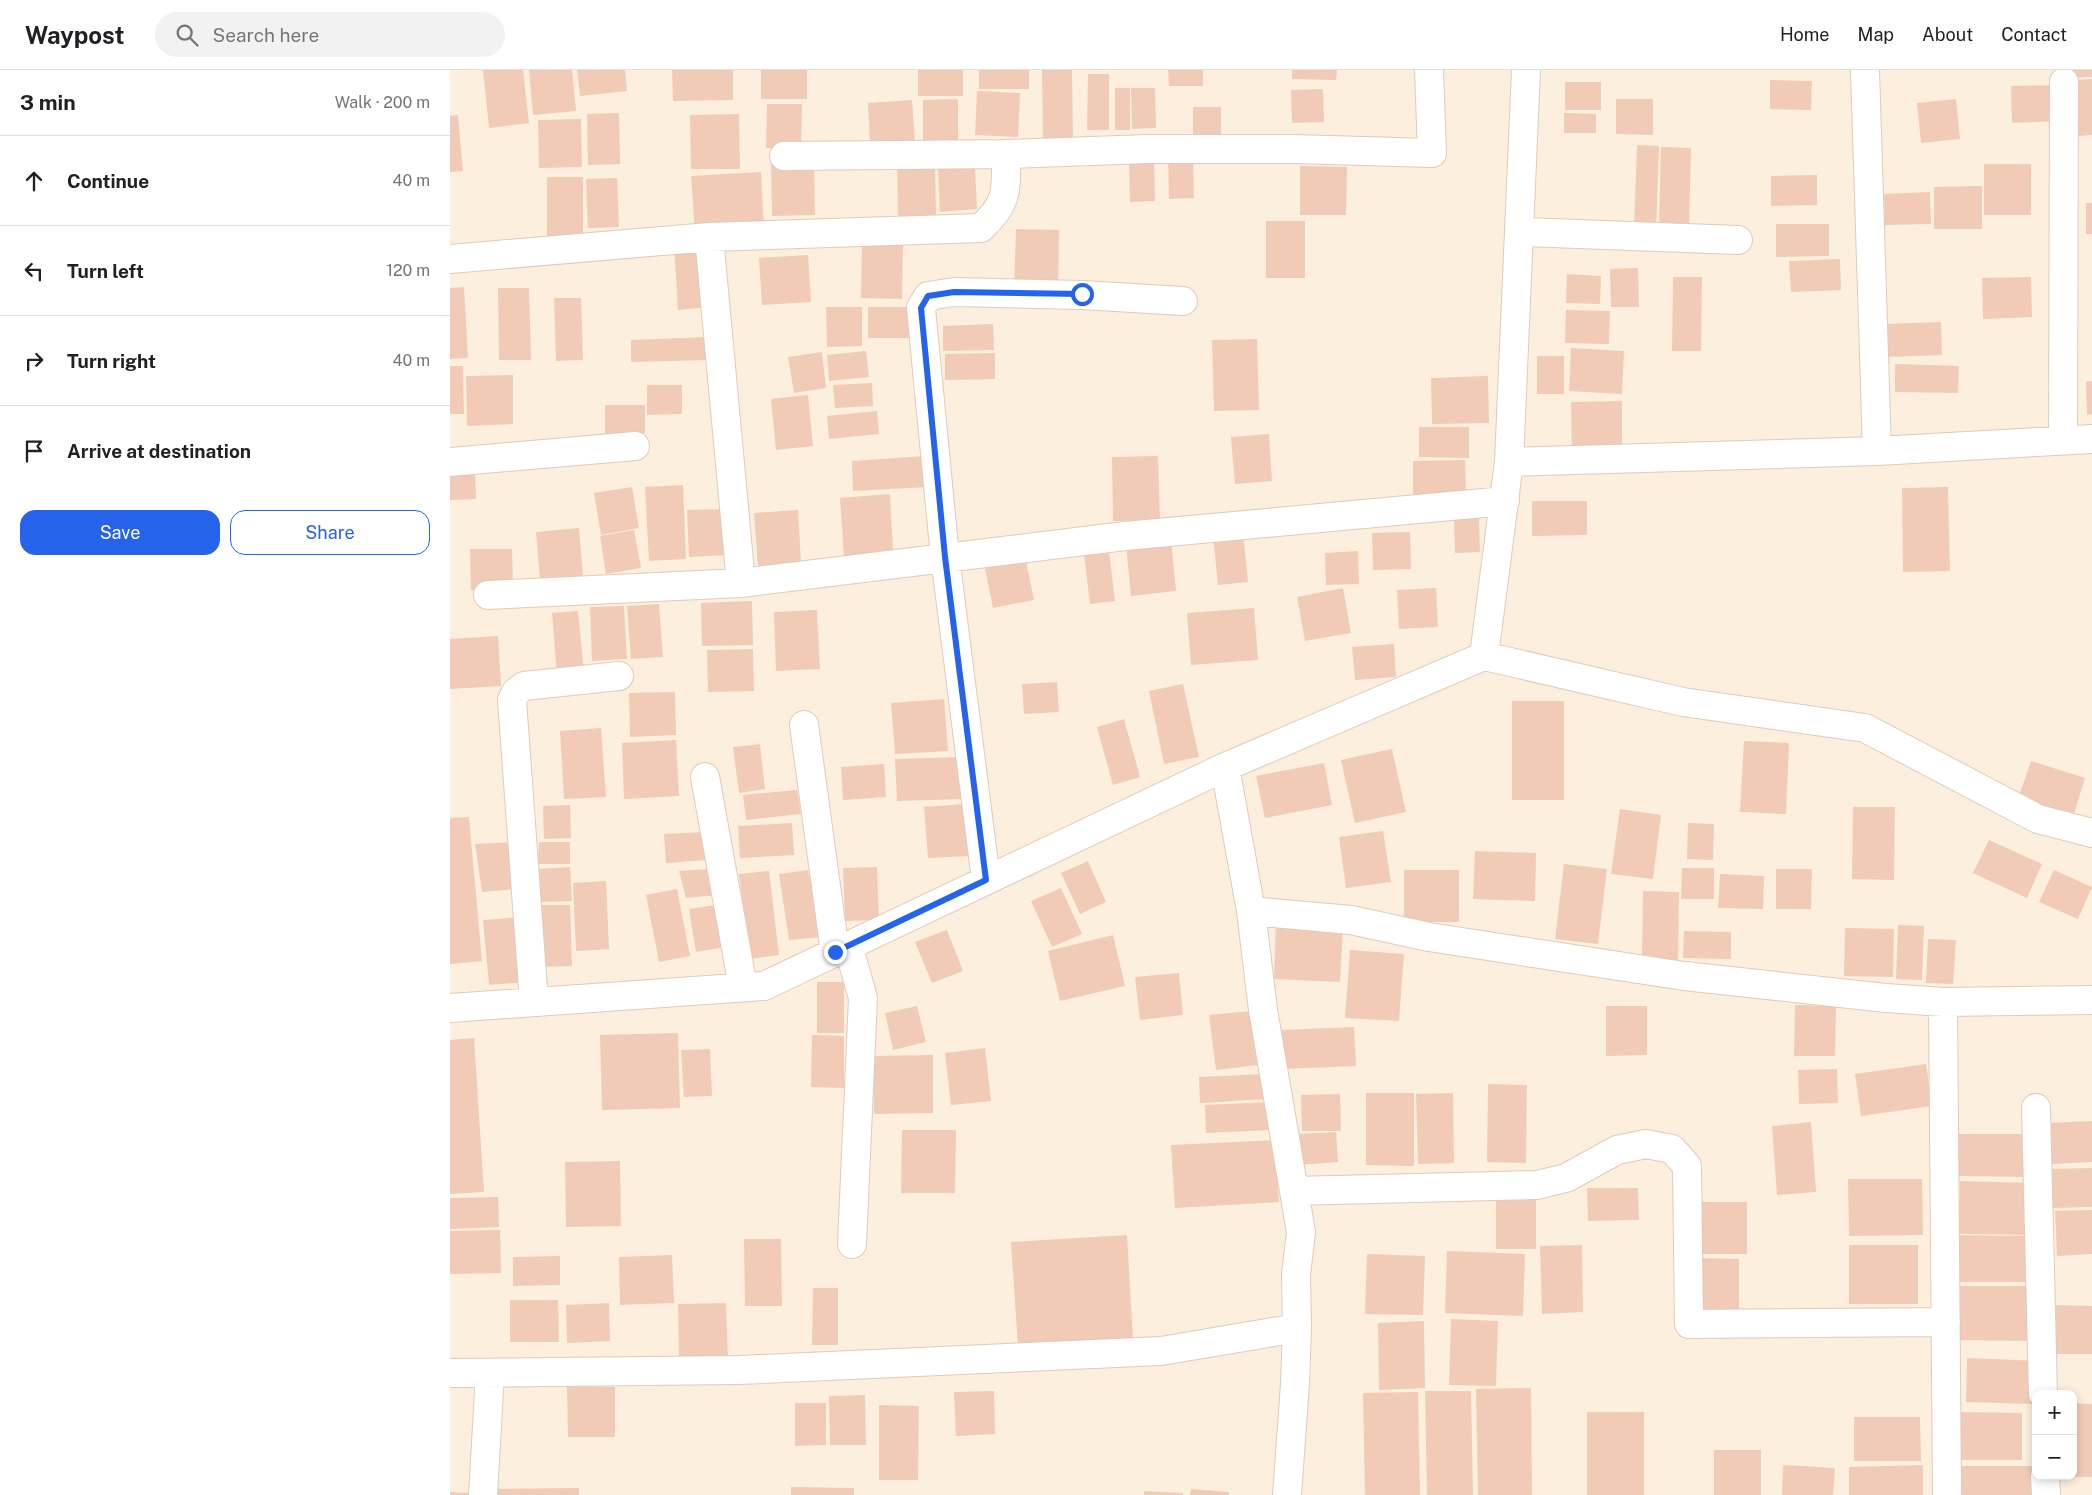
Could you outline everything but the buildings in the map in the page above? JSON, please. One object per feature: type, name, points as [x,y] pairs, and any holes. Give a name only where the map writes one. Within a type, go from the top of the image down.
[{"type":"street","points":[[784,156],[1006,154],[1147,149],[1296,149],[1432,153],[1429,70]]},
{"type":"street","points":[[1484,656],[1509,462],[1521,232],[1526,70]]},
{"type":"street","points":[[1866,70],[1877,451]]},
{"type":"street","points":[[2063,439],[2064,82]]},
{"type":"street","points":[[450,259],[709,236],[981,228],[997,214],[1006,193],[1006,154]]},
{"type":"street","points":[[1521,232],[1738,240]]},
{"type":"street","points":[[709,236],[741,583]]},
{"type":"street","points":[[986,880],[945,557],[921,308],[928,296],[954,292],[1082,294],[1183,301]]},
{"type":"street","points":[[1509,462],[1877,451],[2063,439],[2092,439]]},
{"type":"street","points":[[450,462],[636,446]]},
{"type":"street","points":[[488,595],[741,583],[1135,535],[1505,501]]},
{"type":"street","points":[[450,1008],[764,986],[1225,768],[1484,656],[1683,702],[1865,728],[2038,819],[2092,833]]},
{"type":"street","points":[[534,1002],[512,700],[516,692],[524,686],[618,676]]},
{"type":"street","points":[[804,725],[842,949],[863,998],[852,1244]]},
{"type":"street","points":[[1225,768],[1251,910],[1263,1010],[1301,1232],[1296,1275],[1296,1384],[1287,1495]]},
{"type":"street","points":[[705,777],[743,987]]},
{"type":"street","points":[[1251,910],[1351,920],[1429,937],[1684,976],[1943,1002],[2092,1000]]},
{"type":"street","points":[[1943,1002],[1947,1495]]},
{"type":"street","points":[[2036,1108],[2043,1390]]},
{"type":"street","points":[[1294,1191],[1537,1185],[1566,1178],[1617,1150],[1646,1144],[1663,1147],[1672,1149],[1687,1166],[1689,1324],[1946,1322]]},
{"type":"street","points":[[450,1374],[739,1370],[1161,1351],[1297,1328]]},
{"type":"street","points":[[483,1495],[490,1373]]},
{"type":"street","points":[[2045,1480],[2046,1495]]},
{"type":"route","points":[[835,952],[986,880],[945,557],[921,308],[928,296],[954,292],[985,294],[1082,294]]}]
